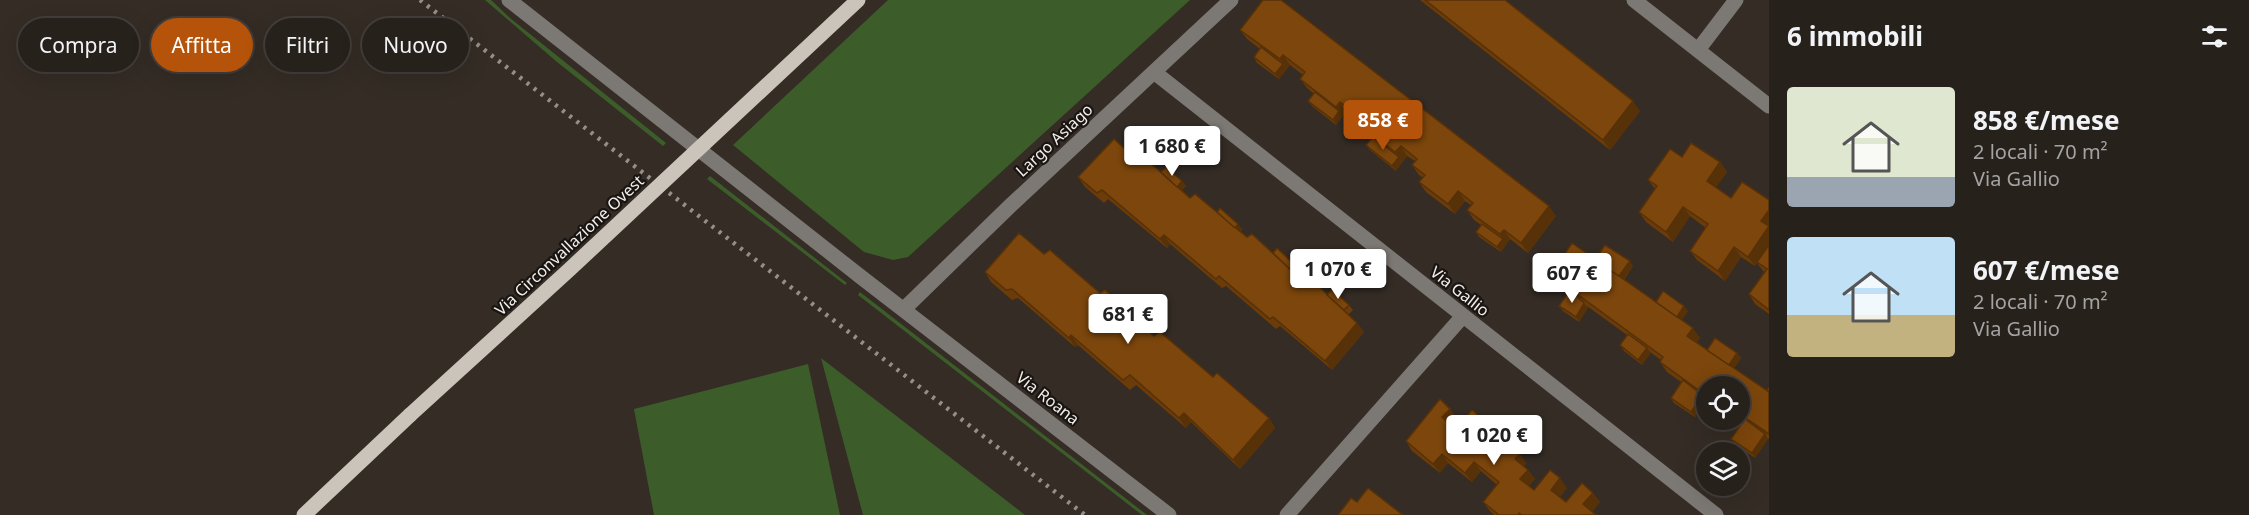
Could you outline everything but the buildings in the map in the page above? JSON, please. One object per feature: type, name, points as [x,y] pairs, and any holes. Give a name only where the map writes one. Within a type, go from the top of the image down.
[{"type":"main road","name":"Via Circonvallazione Ovest","points":[[304,515],[858,0]]},
{"type":"street","name":"Via Roana","points":[[509,0],[1169,515]]},
{"type":"street","name":"Largo Asiago","points":[[904,309],[1231,0]]},
{"type":"street","points":[[1634,0],[1769,106]]},
{"type":"street","points":[[1698,50],[1736,0]]},
{"type":"street","name":"Via Gallio","points":[[1154,72],[1716,515]]},
{"type":"street","points":[[1287,515],[1463,316]]},
{"type":"green space","points":[[485,0],[491,0],[510,18],[666,143],[663,146],[557,62]]},
{"type":"green space","points":[[888,0],[1190,0],[908,257],[893,260],[864,252],[733,145]]},
{"type":"green space","points":[[710,176],[847,283],[845,285],[707,179]]},
{"type":"green space","points":[[860,292],[1147,515],[1142,515],[858,295]]},
{"type":"green space","points":[[821,358],[1025,515],[863,515]]},
{"type":"green space","points":[[808,364],[840,515],[654,515],[634,409]]},
{"type":"railway","points":[[420,0],[1085,515]]}]
